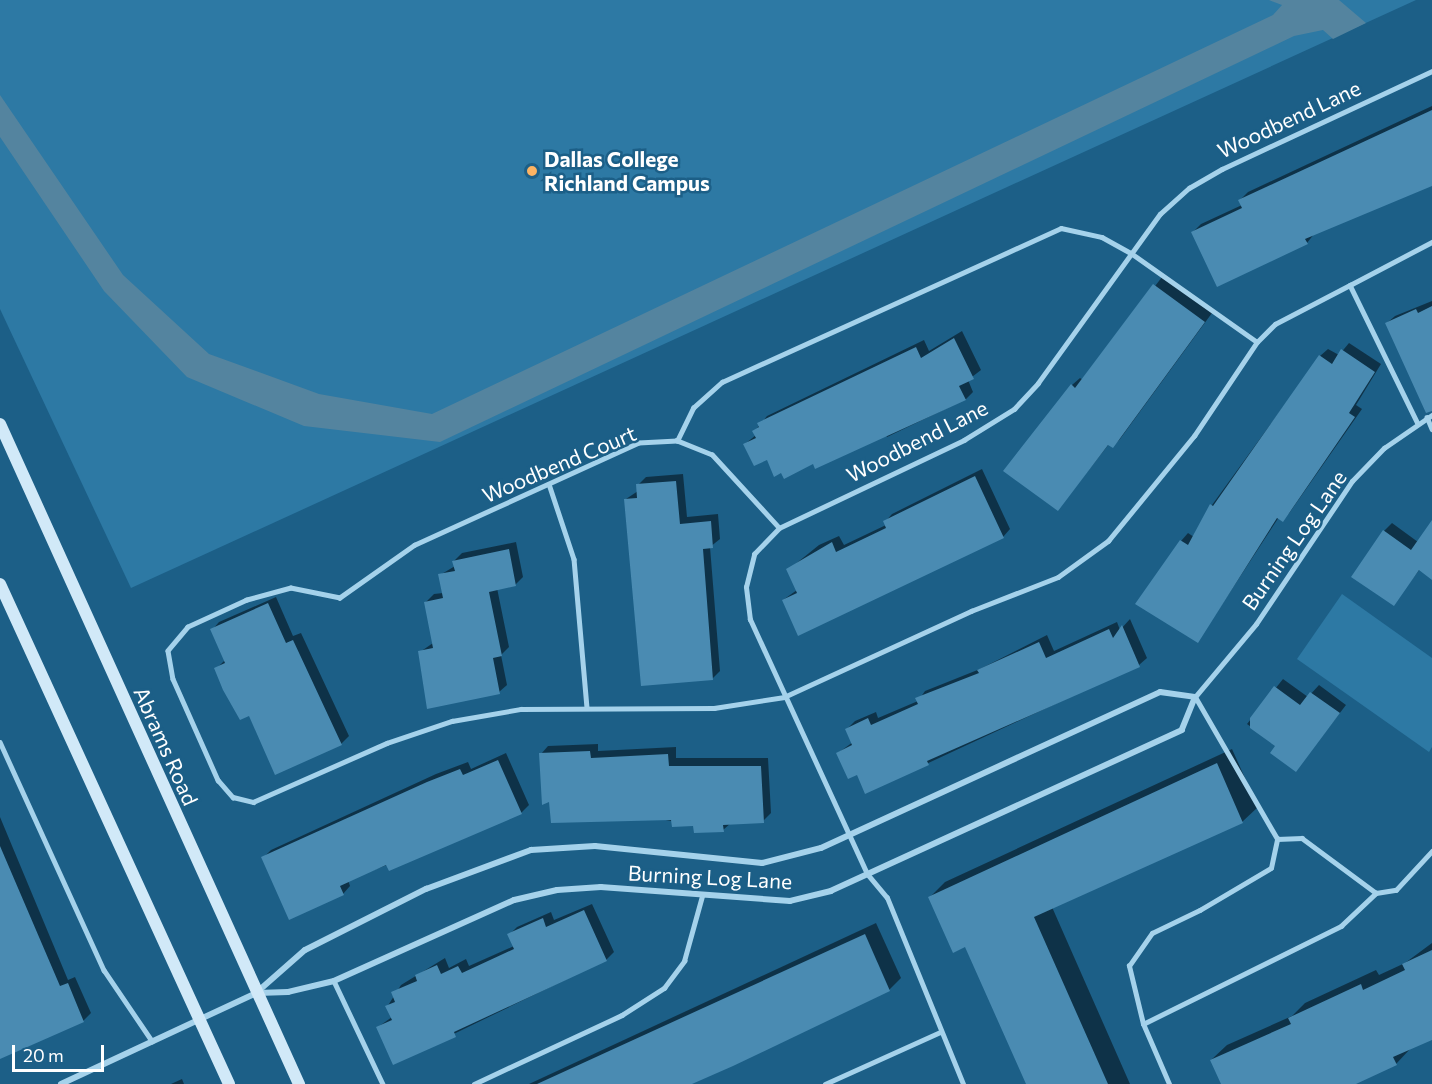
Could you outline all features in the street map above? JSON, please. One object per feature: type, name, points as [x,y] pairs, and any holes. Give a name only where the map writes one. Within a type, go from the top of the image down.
[{"type":"main road","name":"Abrams Road","points":[[0,424],[299,1084]]},
{"type":"main road","points":[[0,584],[229,1084]]},
{"type":"street","name":"Burning Log Lane","points":[[61,1084],[198,1018],[256,993],[304,950],[426,889],[531,850],[595,846],[762,863],[821,848],[1160,692],[1195,697],[1182,730],[831,891],[790,901],[601,887],[557,890],[514,900],[334,981],[288,992],[256,993]]},
{"type":"lane","name":"Woodbend Lane","points":[[963,1084],[887,898],[867,874],[783,697],[750,620],[746,587],[754,554],[779,528],[964,440],[1014,409],[1038,383],[1160,214],[1197,183],[1432,71]]},
{"type":"lane","points":[[677,441],[693,408],[722,382],[1041,234],[1061,228],[1102,237],[1131,253],[1257,342]]},
{"type":"lane","points":[[549,484],[574,559],[587,708],[714,708],[783,697],[971,611],[1058,577],[1108,541],[1194,436],[1257,342],[1275,324],[1432,242]]},
{"type":"lane","points":[[1350,285],[1417,422]]},
{"type":"lane","points":[[1429,416],[1432,429]]},
{"type":"lane","name":"Burning Log Lane","points":[[1195,697],[1256,624],[1352,481],[1384,448],[1417,422],[1429,416]]},
{"type":"lane","name":"Woodbend Court","points":[[587,708],[521,709],[452,721],[387,743],[253,802],[233,797],[218,780],[178,690],[168,651],[188,627],[248,600],[291,588],[340,598],[416,545],[639,443],[677,441],[712,455],[779,528]]},
{"type":"lane","points":[[1169,1084],[1143,1024],[1129,966],[1152,933],[1270,868],[1277,839],[1195,697]]},
{"type":"lane","points":[[0,742],[104,970],[152,1041]]},
{"type":"lane","points":[[1277,839],[1302,838],[1376,893]]},
{"type":"lane","points":[[1143,1024],[1341,926],[1376,893],[1396,890],[1432,851]]},
{"type":"lane","points":[[474,1084],[622,1015],[664,988],[684,961],[702,896]]},
{"type":"lane","points":[[334,981],[383,1084]]},
{"type":"lane","points":[[825,1084],[940,1032]]},
{"type":"shaded area","name":"Dallas College Richland Campus","points":[[0,0],[1416,0],[131,588],[0,309]]},
{"type":"shaded area","points":[[1269,0],[1339,0],[1366,23],[1333,39],[1323,30],[1294,36],[440,442],[304,426],[187,377],[104,291],[0,137],[0,95],[123,275],[209,354],[319,394],[432,414],[1273,15],[1282,5]]},
{"type":"shaded area","points":[[1342,594],[1432,658],[1432,747],[1429,752],[1297,659]]},
{"type":"building","points":[[1432,110],[1432,186],[1305,239],[1308,244],[1217,287],[1191,232],[1242,208],[1238,200]]},
{"type":"building","points":[[1153,284],[1205,322],[1113,448],[1108,445],[1058,511],[1003,471],[1071,384],[1075,388]]},
{"type":"building","points":[[1432,306],[1432,411],[1426,413],[1385,323],[1416,309],[1418,313]]},
{"type":"building","points":[[954,338],[974,379],[959,386],[966,400],[815,469],[813,464],[784,479],[781,473],[774,477],[767,460],[754,466],[743,444],[756,438],[752,431],[759,427],[757,423],[916,347],[921,358]]},
{"type":"building","points":[[1341,349],[1375,372],[1349,413],[1355,417],[1283,522],[1277,518],[1198,643],[1135,604],[1180,540],[1188,545],[1210,504],[1213,506],[1319,355],[1332,364]]},
{"type":"building","points":[[975,476],[1004,538],[798,636],[782,600],[797,593],[786,569],[832,542],[836,552],[886,528],[883,521]]},
{"type":"building","points":[[676,481],[680,524],[711,521],[713,548],[703,549],[713,680],[641,686],[624,499],[637,498],[636,484]]},
{"type":"building","points":[[1432,520],[1432,580],[1419,570],[1394,606],[1351,577],[1383,530],[1411,550]]},
{"type":"building","points":[[509,549],[516,586],[489,592],[502,656],[493,658],[500,694],[427,709],[418,651],[433,648],[424,602],[443,598],[438,574],[455,571],[452,561]]},
{"type":"building","points":[[268,603],[286,643],[293,640],[342,745],[275,775],[249,716],[240,720],[223,690],[214,668],[225,663],[210,629]]},
{"type":"building","points":[[1122,625],[1140,667],[927,761],[929,765],[865,794],[857,775],[848,779],[836,753],[852,745],[845,729],[868,718],[871,725],[918,704],[915,698],[979,673],[977,670],[1039,642],[1046,658],[1109,629],[1113,638]]},
{"type":"building","points":[[1274,686],[1300,705],[1310,692],[1340,713],[1296,772],[1270,753],[1275,746],[1250,728],[1250,718]]},
{"type":"building","points":[[590,751],[591,758],[668,754],[669,766],[761,766],[764,823],[723,825],[724,832],[694,833],[693,826],[672,827],[671,820],[551,823],[549,802],[542,805],[539,753]]},
{"type":"building","points":[[498,760],[522,814],[389,871],[386,865],[340,886],[344,895],[289,920],[261,857],[427,782],[460,769],[463,775]]},
{"type":"building","points":[[1217,763],[1243,823],[1034,917],[1108,1084],[1026,1084],[965,947],[953,953],[928,897]]},
{"type":"building","points":[[0,846],[60,986],[68,983],[84,1022],[0,1059]]},
{"type":"building","points":[[584,910],[607,961],[454,1032],[456,1037],[393,1065],[376,1027],[392,1020],[385,1006],[395,1002],[391,992],[417,981],[415,975],[437,965],[441,974],[458,966],[462,973],[514,949],[507,934],[543,918],[546,927]]},
{"type":"building","points":[[865,934],[890,991],[733,1066],[692,1084],[537,1084]]},
{"type":"building","points":[[1432,950],[1432,1040],[1393,1057],[1397,1065],[1356,1084],[1221,1084],[1210,1060],[1291,1024],[1288,1018],[1361,984],[1363,990],[1405,970],[1402,964]]},
{"type":"place","name":"Dallas College Richland Campus","points":[[532,171]]}]
